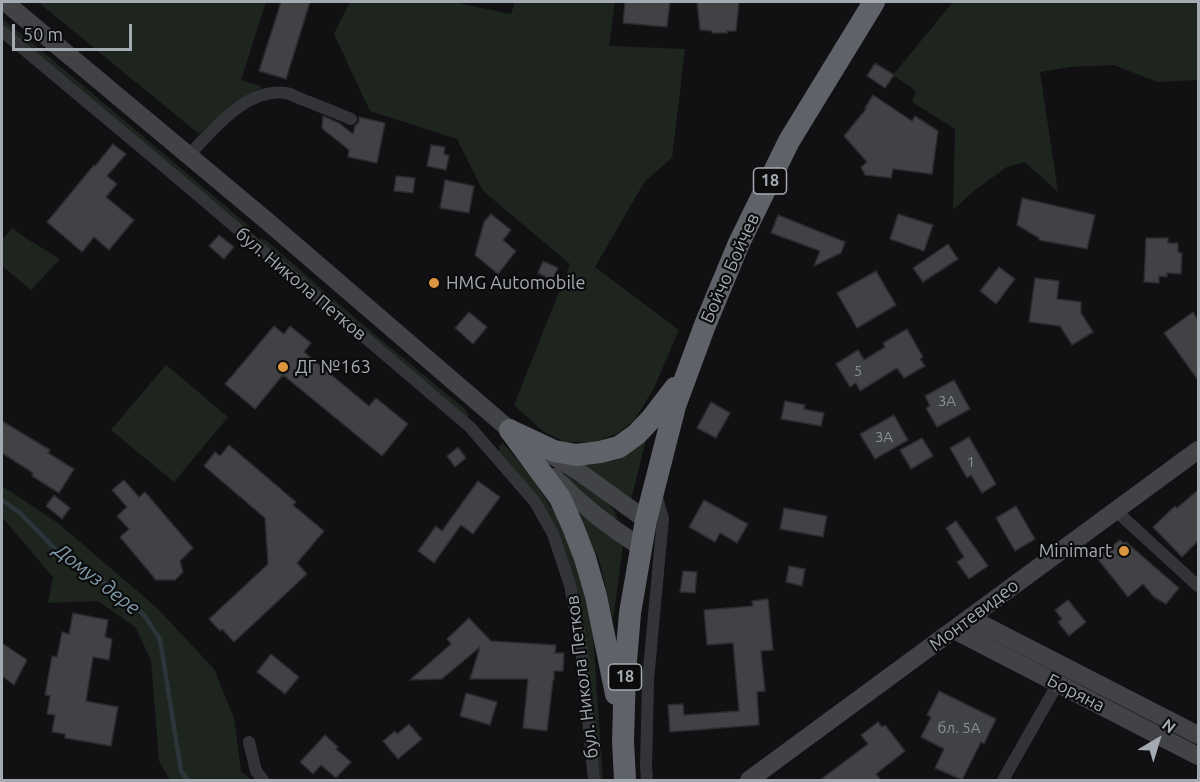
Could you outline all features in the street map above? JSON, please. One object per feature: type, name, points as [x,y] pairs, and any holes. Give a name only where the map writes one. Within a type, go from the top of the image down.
[{"type":"highway","name":"Бойчо Бойчев","points":[[645,520],[675,406],[739,243],[789,141],[874,2]]},
{"type":"highway","points":[[510,430],[554,451],[576,455],[619,447],[637,434],[652,418],[687,373]]},
{"type":"highway","points":[[510,430],[560,498],[585,558],[596,596],[614,680],[623,741]]},
{"type":"highway","name":"бул. Никола Петков","points":[[625,780],[623,741],[625,673],[630,612],[645,520]]},
{"type":"street","name":"бул. Никола Петков","points":[[5,2],[189,155],[510,430],[585,508],[641,547]]},
{"type":"street","name":"бул. Никола Петков","points":[[2,31],[470,427],[535,502],[553,534],[570,585],[580,637],[594,780]]},
{"type":"street","points":[[189,155],[225,118],[242,105],[270,94],[287,93],[351,119]]},
{"type":"street","name":"бул. Никола Петков","points":[[510,430],[578,471],[645,520]]},
{"type":"street","name":"Монтевидео","points":[[750,780],[1198,450]]},
{"type":"street","points":[[647,780],[648,680],[663,518],[653,487]]},
{"type":"street","points":[[1115,510],[1198,586]]},
{"type":"street","name":"Боряна","points":[[970,618],[1198,735]]},
{"type":"street","name":"Боряна","points":[[954,630],[1198,756]]},
{"type":"street","points":[[1003,780],[1058,683]]},
{"type":"street","points":[[249,742],[256,771],[263,780]]},
{"type":"shaded area","points":[[38,2],[266,2],[241,80],[263,87],[232,104],[199,134]]},
{"type":"shaded area","points":[[350,2],[453,2],[511,14],[515,2],[615,2],[609,46],[685,49],[672,158],[645,181],[595,267],[679,330],[654,388],[634,421],[616,434],[595,442],[565,442],[544,432],[514,405],[570,264],[483,191],[457,139],[370,111],[334,34]]},
{"type":"shaded area","points":[[953,2],[1198,2],[1198,80],[1157,82],[1114,65],[1070,67],[1040,72],[1058,192],[1025,162],[1007,167],[975,190],[953,210],[955,129],[912,102],[916,91],[893,75]]},
{"type":"shaded area","points":[[2,19],[250,229],[247,232],[2,26]]},
{"type":"shaded area","points":[[12,228],[60,259],[31,290],[2,266],[2,240]]},
{"type":"shaded area","points":[[261,238],[465,409],[468,418],[259,240]]},
{"type":"shaded area","points":[[166,365],[228,417],[174,482],[111,430]]},
{"type":"shaded area","points":[[647,435],[631,500],[575,462]]},
{"type":"shaded area","points":[[503,443],[533,479],[557,517],[580,571],[593,635],[603,780],[596,780],[567,561],[499,454],[499,446]]},
{"type":"shaded area","points":[[567,474],[603,499],[618,519],[611,519],[565,477]]},
{"type":"shaded area","points":[[2,486],[58,523],[156,607],[214,669],[234,718],[241,771],[251,780],[170,780],[159,761],[151,660],[135,627],[98,601],[48,603],[53,577],[2,517]]},
{"type":"shaded area","points":[[577,512],[623,546],[613,619],[600,563]]},
{"type":"building","points":[[281,2],[310,2],[286,79],[259,71]]},
{"type":"building","points":[[625,2],[670,2],[667,27],[623,23]]},
{"type":"building","points":[[697,2],[739,2],[736,31],[712,33],[712,31],[700,30]]},
{"type":"building","points":[[875,63],[894,75],[885,88],[867,76]]},
{"type":"building","points":[[873,95],[912,121],[915,116],[938,131],[932,174],[893,169],[891,178],[865,175],[861,167],[867,162],[844,136],[866,109]]},
{"type":"building","points":[[323,116],[339,123],[353,134],[359,117],[385,123],[377,163],[348,157],[349,150],[322,127]]},
{"type":"building","points":[[113,144],[126,154],[107,176],[117,184],[106,197],[134,220],[109,250],[94,237],[82,252],[47,222]]},
{"type":"building","points":[[431,145],[445,147],[444,154],[449,156],[446,170],[427,166]]},
{"type":"building","points":[[396,176],[415,178],[413,193],[394,191]]},
{"type":"building","points":[[445,180],[474,186],[469,213],[440,208]]},
{"type":"building","points":[[1022,198],[1095,215],[1087,249],[1039,240],[1017,225]]},
{"type":"building","points":[[491,214],[511,230],[503,240],[516,251],[498,274],[475,255],[484,222]]},
{"type":"building","points":[[898,214],[933,225],[924,251],[890,239]]},
{"type":"building","points":[[778,215],[845,242],[841,253],[814,266],[820,251],[771,233]]},
{"type":"building","points":[[219,235],[234,247],[224,259],[209,246]]},
{"type":"building","points":[[1146,238],[1168,238],[1168,243],[1178,243],[1178,252],[1182,253],[1181,274],[1167,273],[1167,277],[1159,276],[1159,283],[1144,282]]},
{"type":"building","points":[[948,244],[958,259],[923,282],[913,268]]},
{"type":"building","points":[[543,261],[558,268],[552,280],[538,273]]},
{"type":"building","points":[[999,267],[1015,279],[996,304],[980,291]]},
{"type":"building","points":[[876,271],[896,305],[857,328],[837,293]]},
{"type":"building","points":[[1035,278],[1059,281],[1057,299],[1081,302],[1081,313],[1093,332],[1072,345],[1060,326],[1029,322]]},
{"type":"building","points":[[469,312],[487,327],[473,344],[455,328]]},
{"type":"building","points":[[1193,312],[1198,320],[1198,380],[1164,333]]},
{"type":"building","points":[[274,326],[284,334],[290,326],[311,343],[304,352],[369,406],[376,398],[408,424],[382,456],[283,375],[255,409],[225,384]]},
{"type":"building","points":[[907,329],[923,357],[920,359],[925,366],[904,378],[897,368],[860,391],[856,383],[850,387],[836,364],[858,350],[864,360],[885,347],[883,343]]},
{"type":"building","points":[[954,380],[970,409],[937,427],[926,408],[930,406],[925,396]]},
{"type":"building","points":[[785,401],[805,405],[804,409],[824,413],[821,426],[781,419]]},
{"type":"building","points":[[711,402],[730,413],[716,438],[697,428]]},
{"type":"building","points":[[894,415],[908,440],[875,459],[860,434]]},
{"type":"building","points":[[2,421],[50,450],[48,453],[74,469],[59,493],[2,453]]},
{"type":"building","points":[[969,437],[996,484],[982,493],[971,475],[967,478],[950,448]]},
{"type":"building","points":[[922,438],[933,456],[911,469],[900,450]]},
{"type":"building","points":[[229,445],[296,502],[293,505],[324,531],[297,563],[307,574],[234,642],[209,619],[268,564],[265,518],[204,466],[215,452],[220,456]]},
{"type":"building","points":[[458,447],[466,458],[455,467],[447,456]]},
{"type":"building","points":[[124,480],[139,497],[145,492],[193,548],[180,561],[183,572],[175,580],[156,580],[120,537],[129,529],[117,516],[127,507],[112,490]]},
{"type":"building","points":[[478,481],[500,497],[473,534],[461,525],[434,563],[418,551],[436,526],[442,531]]},
{"type":"building","points":[[1198,490],[1198,541],[1182,557],[1153,527],[1175,506],[1177,508]]},
{"type":"building","points":[[54,495],[70,508],[62,519],[46,506]]},
{"type":"building","points":[[704,500],[748,524],[737,543],[720,533],[715,542],[689,527]]},
{"type":"building","points":[[1016,506],[1035,539],[1015,551],[996,518]]},
{"type":"building","points":[[784,508],[827,516],[823,537],[780,529]]},
{"type":"building","points":[[956,521],[988,566],[969,579],[957,562],[964,557],[946,528]]},
{"type":"building","points":[[1120,540],[1126,542],[1179,588],[1166,604],[1154,597],[1143,584],[1128,597],[1097,558]]},
{"type":"building","points":[[789,566],[805,569],[802,586],[786,582]]},
{"type":"building","points":[[683,571],[697,572],[695,593],[680,592]]},
{"type":"building","points":[[768,599],[773,650],[761,651],[765,691],[757,692],[759,725],[670,732],[668,705],[683,704],[684,715],[739,711],[733,643],[707,645],[704,610],[753,606],[752,601]]},
{"type":"building","points":[[1068,600],[1086,622],[1069,636],[1058,622],[1062,619],[1055,610]]},
{"type":"building","points":[[73,613],[108,620],[105,637],[112,639],[109,660],[93,657],[86,701],[118,707],[111,746],[65,738],[65,734],[52,732],[55,715],[47,714],[50,696],[45,695],[52,656],[57,657],[62,632],[69,634]]},
{"type":"building","points":[[469,618],[491,641],[556,645],[555,653],[564,653],[563,671],[554,671],[547,731],[523,728],[528,679],[470,679],[480,647],[442,679],[410,680],[451,644],[447,639]]},
{"type":"building","points":[[2,643],[27,660],[14,685],[2,676]]},
{"type":"building","points":[[271,654],[299,677],[285,694],[257,672]]},
{"type":"building","points":[[939,691],[996,719],[984,744],[981,742],[962,780],[935,768],[944,749],[921,737],[931,717],[927,715]]},
{"type":"building","points":[[466,693],[497,702],[490,725],[460,716]]},
{"type":"building","points":[[878,722],[882,727],[885,725],[905,751],[876,774],[881,780],[820,780],[868,744],[861,735]]},
{"type":"building","points":[[409,724],[422,739],[398,759],[383,741],[395,731],[397,734]]},
{"type":"building","points":[[325,735],[351,762],[336,778],[321,765],[313,774],[300,762]]},
{"type":"waterway","name":"Домуз дере","points":[[2,500],[20,513],[68,562],[115,589],[144,615],[160,639],[181,771],[188,780]]},
{"type":"place","name":"HMG Automobile","points":[[434,283]]},
{"type":"place","name":"ДГ №163","points":[[283,367]]},
{"type":"place","name":"Minimart","points":[[1124,551]]}]
